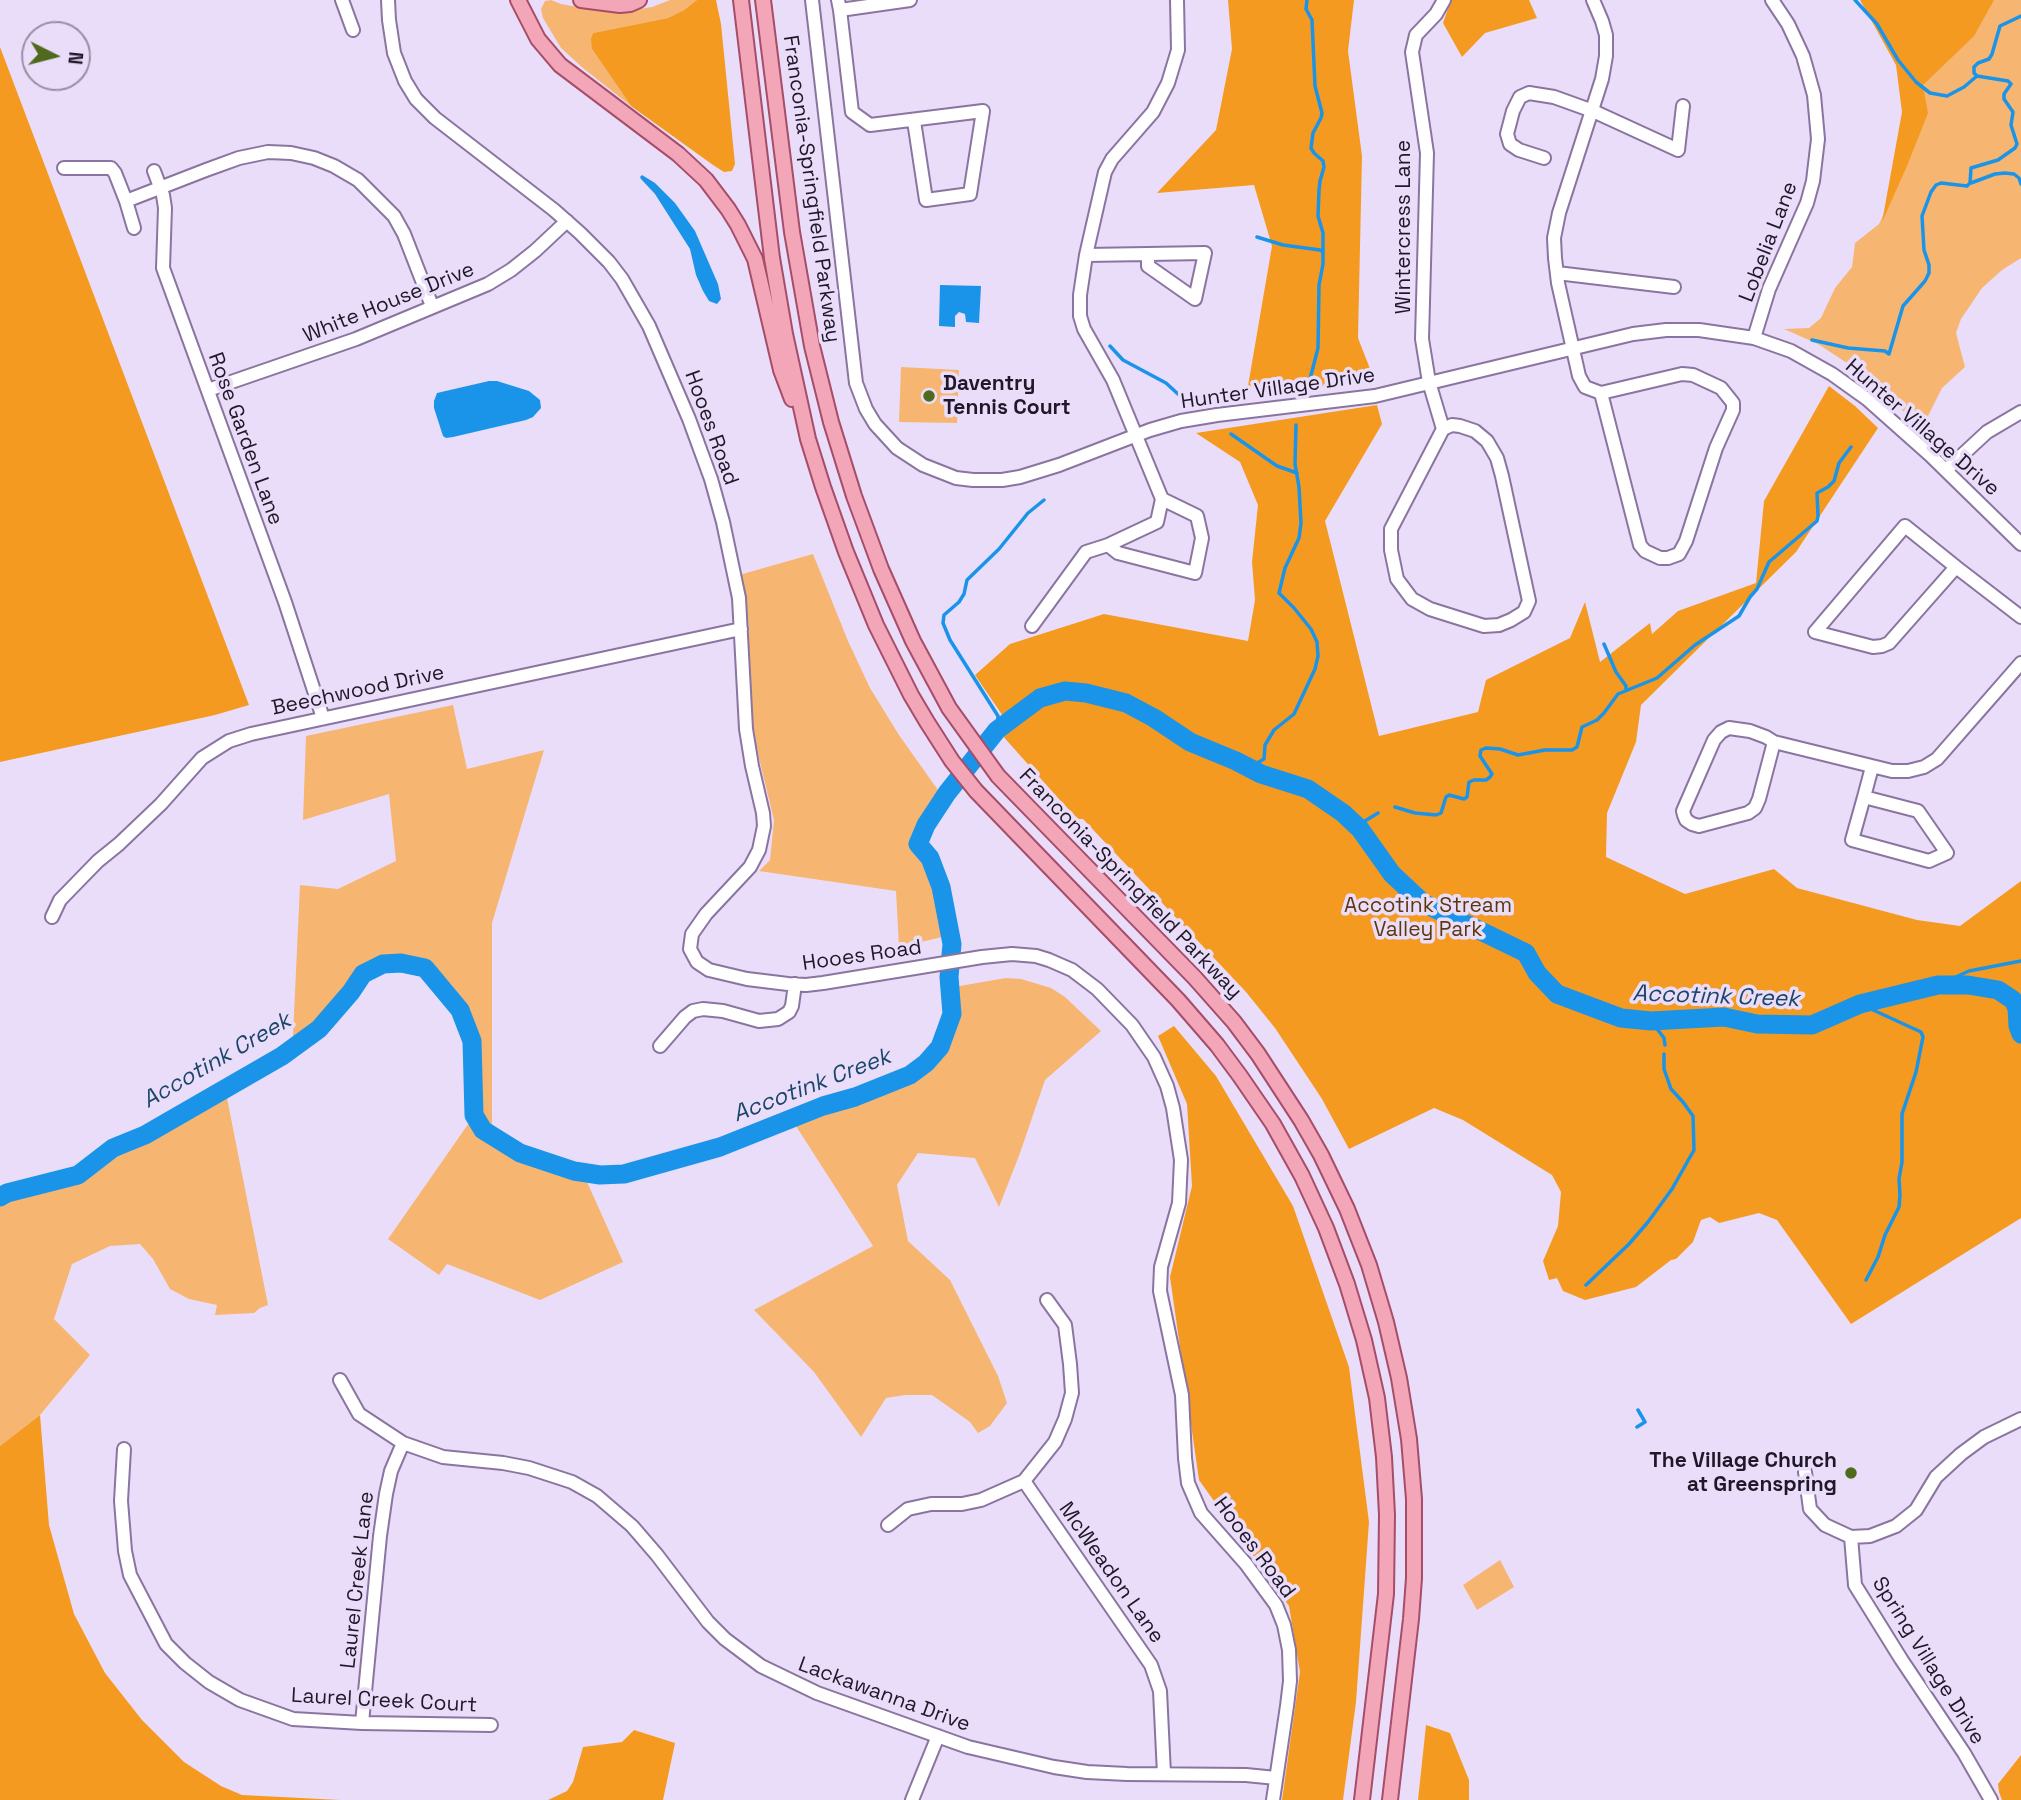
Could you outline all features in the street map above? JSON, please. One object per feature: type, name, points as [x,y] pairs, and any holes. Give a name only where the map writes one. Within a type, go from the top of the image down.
[{"type":"main road","points":[[518,0],[538,39],[559,65],[691,166],[706,180],[738,225],[755,259],[781,370],[808,439]]},
{"type":"main road","points":[[581,0],[620,5],[639,0]]},
{"type":"main road","name":"Franconia-Springfield Parkway","points":[[741,0],[772,258],[808,439],[833,518],[860,589],[893,661],[927,722],[965,777],[1004,822],[1178,1000],[1229,1060],[1293,1158],[1341,1265],[1364,1340],[1377,1398],[1387,1496],[1386,1594],[1362,1800]]},
{"type":"main road","name":"Franconia-Springfield Parkway","points":[[763,0],[804,307],[835,434],[867,532],[913,641],[949,708],[986,761],[1195,978],[1258,1054],[1321,1155],[1347,1209],[1369,1265],[1386,1322],[1401,1389],[1414,1499],[1412,1608],[1390,1800]]},
{"type":"main road","points":[[771,0],[776,38],[779,118]]},
{"type":"street","points":[[342,0],[353,30]]},
{"type":"street","name":"Hooes Road","points":[[388,0],[388,20],[394,54],[416,99],[435,118],[567,220],[622,279],[649,326],[711,479],[739,598],[747,729],[763,813],[763,833],[759,850],[750,867],[696,926],[690,949],[697,962],[709,970],[747,979],[795,985],[823,983],[982,957],[1012,954],[1036,956],[1060,964],[1081,976],[1138,1031],[1154,1057],[1167,1086],[1178,1134],[1181,1183],[1175,1220],[1161,1267],[1160,1291],[1182,1395],[1186,1471],[1191,1492],[1202,1513],[1266,1589],[1276,1605],[1284,1625],[1289,1650],[1290,1681],[1273,1800]]},
{"type":"street","name":"Hunter Village Drive","points":[[812,0],[853,368],[860,395],[875,424],[897,448],[923,465],[956,478],[973,481],[1020,477],[1181,421],[1376,396],[1633,334],[1666,330],[1716,332],[1755,338],[1791,351],[1832,374],[1867,399],[1946,470],[2021,544]]},
{"type":"street","points":[[910,0],[839,5],[852,112],[870,125],[983,111],[971,194],[926,200],[914,121]]},
{"type":"street","points":[[1031,626],[1087,552],[1157,522],[1162,499],[1113,380],[1084,329],[1080,316],[1080,295],[1086,254],[1105,172],[1112,159],[1153,112],[1168,83],[1178,50],[1178,0]]},
{"type":"street","name":"Wintercress Lane","points":[[1443,429],[1429,382],[1422,339],[1427,153],[1412,52],[1416,36],[1436,14],[1444,0]]},
{"type":"street","points":[[1593,0],[1606,35],[1606,56],[1593,111],[1559,213],[1555,238],[1560,295],[1579,376],[1585,387],[1601,393],[1682,374],[1693,375],[1721,388],[1733,403],[1733,410],[1716,448],[1686,541],[1679,554],[1660,558],[1645,551],[1640,545],[1601,393]]},
{"type":"street","name":"Lobelia Lane","points":[[1755,338],[1769,289],[1807,203],[1813,181],[1818,139],[1814,95],[1806,65],[1788,24],[1772,0]]},
{"type":"street","points":[[1544,158],[1519,150],[1510,144],[1507,134],[1513,111],[1521,97],[1528,93],[1537,93],[1593,111],[1678,150],[1682,106]]},
{"type":"street","points":[[126,201],[239,158],[268,152],[314,158],[358,180],[394,216],[404,234],[432,306]]},
{"type":"street","points":[[64,168],[111,168],[126,201],[134,228]]},
{"type":"street","name":"Rose Garden Lane","points":[[154,171],[165,208],[163,268],[285,602],[323,718]]},
{"type":"street","name":"White House Drive","points":[[208,390],[356,339],[488,284],[535,251],[567,220]]},
{"type":"street","points":[[1086,254],[1205,253],[1195,299],[1148,266],[1148,254]]},
{"type":"street","points":[[1557,273],[1674,287]]},
{"type":"street","points":[[1946,470],[1987,432],[2021,412]]},
{"type":"street","points":[[1452,425],[1475,432],[1487,440],[1497,458],[1529,601],[1524,612],[1499,625],[1484,626],[1430,608],[1412,599],[1397,579],[1391,550],[1391,529],[1443,429],[1452,425]]},
{"type":"street","points":[[1108,545],[1118,553],[1195,573],[1202,538],[1197,516],[1162,499]]},
{"type":"street","points":[[1956,568],[1889,643],[1873,647],[1815,632],[1905,526],[2021,617]]},
{"type":"street","name":"Beechwood Drive","points":[[52,916],[60,900],[161,804],[209,752],[238,737],[741,629]]},
{"type":"street","points":[[1774,742],[1755,808],[1748,813],[1699,826],[1686,820],[1683,811],[1707,753],[1721,732],[1740,729],[1774,742],[1872,767],[1908,771],[1924,767],[1937,759],[2021,663]]},
{"type":"street","points":[[1864,797],[1918,811],[1948,853],[1929,861],[1852,840],[1872,767]]},
{"type":"street","points":[[660,1046],[693,1011],[723,1011],[760,1021],[778,1019],[789,1012],[792,1006],[795,985]]},
{"type":"street","points":[[888,1525],[908,1509],[981,1500],[1024,1481],[1055,1442],[1072,1393],[1065,1325],[1047,1300]]},
{"type":"street","name":"Lackawanna Drive","points":[[340,1380],[359,1414],[403,1443],[443,1457],[528,1468],[558,1476],[586,1489],[632,1526],[708,1622],[748,1658],[817,1693],[968,1747],[1054,1767],[1087,1772],[1276,1778]]},
{"type":"street","points":[[1805,1472],[1810,1509],[1825,1525],[1851,1537],[1870,1536],[1896,1526],[1916,1510],[1936,1477],[1961,1454],[1984,1437],[2021,1419]]},
{"type":"street","name":"Laurel Creek Lane","points":[[362,1723],[384,1504],[391,1471],[403,1443]]},
{"type":"street","name":"Laurel Creek Court","points":[[124,1449],[121,1501],[130,1575],[166,1644],[209,1682],[250,1704],[293,1719],[491,1725]]},
{"type":"street","name":"McWeadon Lane","points":[[1024,1481],[1152,1665],[1160,1691],[1164,1774]]},
{"type":"street","name":"Spring Village Drive","points":[[1851,1537],[1855,1585],[1964,1753],[1991,1800]]},
{"type":"street","points":[[912,1800],[937,1736]]},
{"type":"shaded area","points":[[670,0],[697,0],[668,18],[593,33],[592,49],[631,106],[561,48],[543,18],[541,9],[545,1],[594,10],[621,12],[652,7]]},
{"type":"shaded area","points":[[1993,0],[2021,0],[2021,258],[1982,288],[1961,319],[1956,333],[1965,367],[1942,388],[1928,416],[1941,444],[1850,365],[1818,344],[1784,329],[1809,328],[1821,318],[1835,288],[1852,267],[1855,243],[1879,224],[1902,175],[1922,86]]},
{"type":"shaded area","name":"Daventry Tennis Court","points":[[901,367],[959,370],[957,423],[899,422]]},
{"type":"shaded area","points":[[813,554],[870,688],[945,800],[919,826],[945,872],[951,906],[951,935],[899,947],[896,891],[759,871],[770,860],[774,820],[751,725],[748,617],[739,575]]},
{"type":"shaded area","points":[[453,705],[467,769],[544,750],[492,923],[492,1146],[587,1182],[623,1262],[540,1300],[447,1264],[439,1275],[388,1239],[471,1120],[468,1026],[416,968],[375,969],[316,1043],[292,1056],[300,885],[338,889],[396,861],[389,794],[303,820],[306,736]]},
{"type":"shaded area","points":[[1006,978],[1021,979],[1051,988],[1065,997],[1101,1031],[1045,1080],[999,1207],[975,1158],[918,1153],[897,1185],[908,1241],[950,1280],[998,1376],[1007,1403],[990,1426],[978,1433],[970,1422],[932,1395],[886,1398],[861,1437],[814,1372],[754,1310],[873,1246],[794,1123],[877,1096],[918,1076],[946,1050],[948,988]]},
{"type":"shaded area","points":[[226,1093],[268,1305],[254,1313],[215,1315],[217,1305],[189,1299],[170,1289],[153,1259],[140,1244],[110,1246],[72,1264],[54,1319],[90,1355],[40,1415],[0,1446],[0,1197],[106,1165],[124,1151],[142,1144]]},
{"type":"shaded area","points":[[1500,1560],[1514,1587],[1477,1610],[1463,1585]]},
{"type":"green space","points":[[697,0],[716,0],[721,24],[735,164],[732,171],[724,172],[713,165],[631,106],[592,49],[593,33],[668,18]]},
{"type":"green space","points":[[1228,0],[1354,0],[1348,51],[1362,156],[1358,338],[1374,379],[1313,387],[1248,386],[1272,246],[1254,185],[1157,193],[1216,130],[1232,49]]},
{"type":"green space","points":[[1451,0],[1529,0],[1537,18],[1485,33],[1462,57],[1443,23]]},
{"type":"green space","points":[[1860,0],[1994,0],[1974,36],[1923,85],[1928,113],[1882,222],[1902,112],[1896,65]]},
{"type":"green space","points":[[0,47],[249,705],[215,715],[0,762]]},
{"type":"green space","name":"Accotink Stream Valley Park","points":[[1829,386],[1878,428],[1796,552],[1641,705],[1636,742],[1607,813],[1606,857],[1685,894],[1774,869],[1797,888],[1917,920],[1960,926],[2021,881],[2021,1218],[1851,1324],[1777,1220],[1759,1213],[1719,1223],[1710,1217],[1701,1220],[1693,1242],[1676,1259],[1636,1287],[1585,1300],[1563,1291],[1557,1278],[1549,1280],[1543,1261],[1558,1226],[1561,1192],[1552,1175],[1463,1120],[1434,1108],[1349,1149],[1322,1099],[1275,1028],[1246,992],[1083,819],[1078,819],[1058,798],[1001,734],[1009,725],[975,675],[1010,644],[1104,614],[1248,641],[1255,600],[1252,562],[1258,505],[1240,462],[1196,433],[1377,405],[1382,424],[1325,521],[1379,736],[1478,712],[1486,680],[1570,638],[1585,602],[1600,662],[1650,623],[1652,634],[1678,611],[1756,583],[1764,501]]},
{"type":"green space","points":[[1174,1026],[1216,1076],[1293,1206],[1349,1367],[1369,1522],[1356,1702],[1343,1800],[1282,1800],[1300,1672],[1289,1606],[1199,1480],[1170,1277],[1192,1186],[1187,1104],[1158,1036]]},
{"type":"green space","points":[[40,1415],[49,1525],[74,1614],[105,1673],[142,1720],[184,1762],[221,1786],[242,1795],[340,1800],[0,1800],[0,1446]]},
{"type":"green space","points":[[1426,1725],[1450,1733],[1469,1780],[1469,1800],[1418,1800]]},
{"type":"green space","points":[[634,1730],[675,1743],[663,1800],[548,1800],[567,1791],[573,1782],[583,1747],[622,1742]]},
{"type":"green space","points":[[2021,1755],[2021,1800],[2002,1800],[1998,1784]]},
{"type":"water","points":[[642,175],[655,183],[675,203],[695,231],[718,284],[721,299],[717,304],[709,301],[703,291],[690,249],[655,194],[641,179]]},
{"type":"water","points":[[940,285],[981,286],[979,323],[966,322],[965,314],[959,312],[955,316],[955,327],[939,326]]},
{"type":"water","points":[[489,381],[529,391],[540,400],[541,408],[526,420],[453,437],[443,436],[434,408],[437,393]]},
{"type":"waterway","points":[[1307,0],[1306,9],[1312,20],[1315,86],[1322,113],[1313,133],[1311,148],[1323,161],[1324,167],[1320,181],[1318,216],[1323,233],[1318,348],[1310,379]]},
{"type":"waterway","points":[[1855,0],[1877,24],[1898,60],[1916,82],[1930,93],[1947,96],[1977,76]]},
{"type":"waterway","points":[[1812,340],[1848,348],[1885,351],[1889,354],[1903,306],[1929,273],[1924,250],[1922,216],[1931,192],[1941,183],[1967,186],[1970,183],[1971,168],[1998,160],[2017,144],[2011,125],[2013,112],[2004,99],[2004,94],[2011,84],[2008,81],[1977,76],[1974,67],[1989,59],[2000,26],[2021,16]]},
{"type":"waterway","points":[[1971,183],[2005,173],[2014,174],[2021,184]]},
{"type":"waterway","points":[[1257,237],[1323,252]]},
{"type":"waterway","points":[[1110,346],[1123,360],[1166,383],[1178,394]]},
{"type":"waterway","points":[[1248,768],[1264,759],[1265,745],[1274,730],[1294,714],[1315,669],[1318,656],[1317,642],[1311,629],[1279,593],[1285,568],[1299,538],[1301,523],[1295,464],[1296,425]]},
{"type":"waterway","points":[[1231,434],[1277,466],[1297,473]]},
{"type":"waterway","points":[[1395,807],[1436,815],[1441,813],[1449,795],[1464,799],[1467,797],[1469,782],[1486,780],[1492,774],[1480,756],[1481,750],[1486,748],[1518,755],[1545,750],[1572,750],[1577,747],[1582,727],[1597,720],[1618,694],[1657,678],[1695,645],[1739,616],[1757,589],[1769,562],[1817,521],[1817,493],[1834,481],[1839,463],[1851,447]]},
{"type":"waterway","points":[[997,730],[998,716],[950,640],[943,623],[944,615],[959,602],[967,580],[999,549],[1028,513],[1044,500]]},
{"type":"waterway","points":[[1604,644],[1626,689]]},
{"type":"waterway","name":"Accotink Creek","points":[[0,1197],[78,1175],[113,1148],[145,1135],[282,1056],[319,1029],[363,974],[383,964],[401,963],[425,968],[460,1010],[472,1041],[474,1115],[483,1130],[520,1153],[574,1171],[600,1175],[624,1174],[720,1147],[910,1075],[926,1063],[940,1047],[952,1014],[949,977],[952,944],[941,887],[930,858],[918,844],[926,825],[947,793],[997,730],[1040,698],[1065,691],[1126,703],[1190,742],[1261,774],[1308,789],[1343,813],[1360,829],[1392,874],[1423,903],[1526,953],[1537,973],[1557,994],[1621,1018],[1651,1021],[1724,1017],[1757,1024],[1812,1025],[1860,1004],[1938,985],[1968,985],[1998,990],[2013,1000],[2021,1034]]},
{"type":"waterway","points":[[1354,823],[1365,821],[1378,813]]},
{"type":"waterway","points":[[1938,985],[1969,971],[2021,961]]},
{"type":"waterway","points":[[1860,1004],[1921,1032],[1923,1037],[1916,1072],[1902,1114],[1899,1207],[1866,1280]]},
{"type":"waterway","points":[[1651,1021],[1664,1038],[1665,1045]]},
{"type":"waterway","points":[[1586,1285],[1648,1222],[1672,1189],[1694,1150],[1693,1116],[1671,1089],[1664,1069],[1664,1054]]},
{"type":"waterway","points":[[1637,1427],[1645,1422],[1638,1410]]},
{"type":"place","name":"Daventry Tennis Court","points":[[929,396]]},
{"type":"place","name":"The Village Church at Greenspring","points":[[1851,1473]]}]
